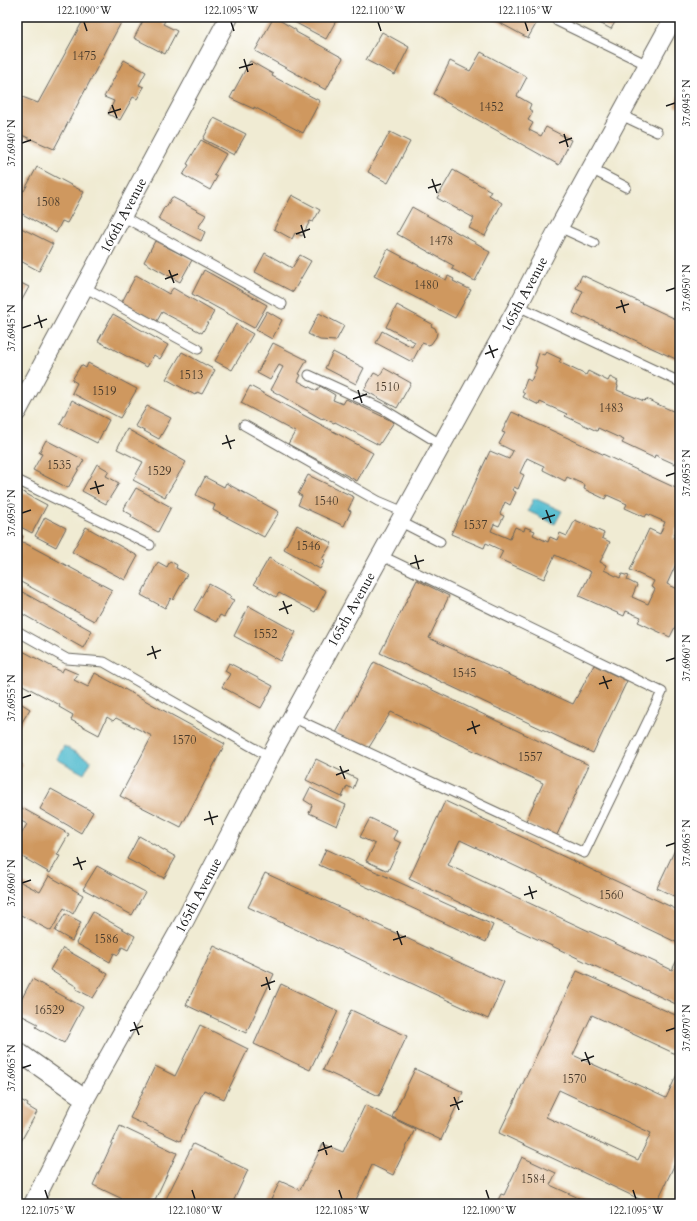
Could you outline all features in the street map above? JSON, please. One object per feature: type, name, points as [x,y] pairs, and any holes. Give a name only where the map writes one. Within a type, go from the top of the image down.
[{"type":"street","name":"166th Avenue","points":[[17,412],[229,17]]},
{"type":"street","name":"165th Avenue","points":[[33,1204],[85,1099],[184,922],[292,717],[518,306],[559,227],[674,17]]},
{"type":"street","points":[[17,1051],[85,1099]]},
{"type":"lane","points":[[558,21],[648,65]]},
{"type":"lane","points":[[621,115],[657,132]]},
{"type":"lane","points":[[591,169],[626,187]]},
{"type":"lane","points":[[122,216],[282,304]]},
{"type":"lane","points":[[559,227],[594,243]]},
{"type":"lane","points":[[84,288],[198,348]]},
{"type":"lane","points":[[518,306],[680,382]]},
{"type":"lane","points":[[309,375],[383,410],[442,445]]},
{"type":"lane","points":[[244,425],[378,501],[440,542]]},
{"type":"lane","points":[[17,480],[150,545]]},
{"type":"lane","points":[[292,717],[584,853],[662,692],[380,555]]},
{"type":"lane","points":[[17,630],[67,659],[104,662],[270,758]]},
{"type":"water","points":[[534,498],[562,511],[555,524],[528,511]]},
{"type":"water","points":[[64,746],[91,761],[84,774],[57,759]]},
{"type":"building","points":[[85,17],[124,17],[54,149],[17,133],[17,95],[38,103]]},
{"type":"building","points":[[145,17],[159,17],[165,21],[163,24],[177,31],[165,54],[134,38]]},
{"type":"building","points":[[274,17],[296,30],[296,32],[343,58],[326,90],[255,51]]},
{"type":"building","points":[[285,17],[338,17],[326,39]]},
{"type":"building","points":[[489,17],[540,17],[528,38]]},
{"type":"building","points":[[591,17],[618,17],[611,29],[592,19],[593,18]]},
{"type":"building","points":[[382,32],[409,47],[395,75],[366,60]]},
{"type":"building","points":[[481,52],[527,77],[517,96],[531,104],[529,109],[533,112],[528,120],[533,123],[529,130],[541,136],[546,127],[571,140],[559,165],[434,94],[450,61],[470,71]]},
{"type":"building","points":[[124,60],[146,72],[139,85],[144,87],[137,99],[133,97],[120,120],[108,114],[114,101],[104,97]]},
{"type":"building","points":[[250,61],[273,74],[272,76],[320,101],[303,133],[254,107],[254,109],[230,98]]},
{"type":"building","points":[[680,92],[680,108],[674,106]]},
{"type":"building","points":[[214,118],[246,134],[234,155],[203,139]]},
{"type":"building","points":[[390,132],[410,142],[388,183],[368,172]]},
{"type":"building","points":[[201,140],[226,154],[214,175],[217,177],[210,190],[183,175],[189,165],[187,164]]},
{"type":"building","points":[[37,167],[84,192],[67,223],[62,221],[56,233],[17,211],[17,187],[24,191]]},
{"type":"building","points":[[453,170],[491,191],[489,195],[502,203],[485,236],[469,228],[474,218],[437,198]]},
{"type":"building","points":[[292,195],[320,210],[313,222],[310,221],[302,236],[295,233],[292,239],[274,229]]},
{"type":"building","points":[[172,197],[206,215],[198,228],[205,232],[201,241],[158,219]]},
{"type":"building","points":[[412,207],[490,252],[475,281],[452,269],[454,266],[397,234]]},
{"type":"building","points":[[17,226],[53,244],[39,271],[17,259]]},
{"type":"building","points":[[155,241],[192,260],[180,282],[144,262]]},
{"type":"building","points":[[388,249],[446,280],[448,276],[454,279],[453,281],[471,290],[455,318],[374,276]]},
{"type":"building","points":[[265,253],[292,268],[300,255],[311,261],[293,292],[255,272]]},
{"type":"building","points":[[204,270],[267,305],[254,328],[192,294]]},
{"type":"building","points":[[136,275],[169,294],[173,288],[214,312],[202,333],[162,312],[157,321],[122,302]]},
{"type":"building","points":[[582,275],[680,321],[680,361],[585,317],[584,319],[573,313],[583,291],[576,288]]},
{"type":"building","points":[[17,281],[29,287],[17,309]]},
{"type":"building","points":[[397,305],[432,324],[431,326],[435,328],[437,333],[431,344],[428,345],[422,343],[412,362],[376,343],[382,331],[412,347],[415,342],[386,327]]},
{"type":"building","points":[[267,311],[282,320],[272,339],[256,330]]},
{"type":"building","points":[[319,313],[344,326],[336,341],[320,340],[308,334]]},
{"type":"building","points":[[113,314],[168,345],[160,359],[154,355],[147,367],[98,341]]},
{"type":"building","points":[[236,324],[253,334],[232,370],[215,361]]},
{"type":"building","points":[[273,343],[307,360],[299,374],[301,375],[298,381],[317,391],[320,386],[335,395],[333,400],[343,404],[346,399],[394,422],[379,445],[335,422],[322,419],[271,390],[283,367],[279,365],[270,380],[257,373]]},
{"type":"building","points":[[182,352],[215,370],[202,394],[197,392],[195,395],[166,379]]},
{"type":"building","points":[[333,352],[364,368],[356,384],[325,368]]},
{"type":"building","points":[[546,352],[561,359],[559,362],[586,375],[588,371],[608,381],[610,377],[618,381],[617,390],[644,401],[646,399],[675,412],[674,415],[680,418],[680,452],[675,464],[655,455],[654,458],[622,443],[624,440],[598,428],[597,431],[565,416],[567,414],[540,402],[539,405],[523,397],[525,394],[522,392],[527,379],[531,381],[537,367],[535,366],[539,353],[544,355]]},
{"type":"building","points":[[88,363],[137,389],[120,418],[72,393],[77,383],[72,380],[81,365],[86,368]]},
{"type":"building","points":[[384,368],[411,383],[397,408],[364,390],[374,373],[380,376]]},
{"type":"building","points":[[250,386],[373,453],[357,481],[288,444],[295,432],[241,403]]},
{"type":"building","points":[[72,400],[109,420],[97,443],[60,424]]},
{"type":"building","points":[[147,406],[171,418],[159,439],[135,426]]},
{"type":"building","points":[[512,412],[680,490],[680,530],[677,528],[673,538],[680,541],[680,555],[667,584],[680,590],[680,617],[670,637],[638,622],[641,617],[626,611],[624,616],[579,596],[591,572],[555,555],[544,579],[499,559],[503,551],[486,543],[484,548],[451,534],[490,451],[509,459],[513,451],[499,444],[505,433],[502,432]],"holes":[[[527,458],[544,466],[543,470],[565,481],[567,477],[585,485],[584,489],[605,499],[607,495],[627,504],[625,508],[645,517],[647,514],[665,522],[660,534],[649,529],[630,570],[654,581],[651,587],[655,589],[648,604],[632,597],[637,585],[627,580],[629,576],[622,574],[620,578],[604,570],[606,565],[600,562],[610,542],[602,538],[604,533],[575,520],[567,536],[560,533],[557,540],[550,537],[548,542],[533,535],[535,531],[525,527],[524,531],[515,527],[510,539],[491,531],[494,524],[499,526],[504,516],[500,514],[505,502],[510,505],[516,492],[512,490],[514,487],[518,489],[524,475],[520,473]]]},
{"type":"building","points":[[127,429],[186,462],[165,497],[133,480],[143,462],[117,449]]},
{"type":"building","points":[[46,440],[84,460],[68,488],[33,470],[42,454],[39,453]]},
{"type":"building","points":[[97,464],[109,471],[106,476],[119,483],[106,504],[82,491]]},
{"type":"building","points":[[308,475],[354,497],[348,510],[351,511],[344,526],[298,505],[302,496],[298,494]]},
{"type":"building","points":[[205,477],[224,487],[226,483],[279,512],[264,537],[213,510],[215,505],[196,495]]},
{"type":"building","points":[[136,488],[171,507],[158,532],[131,517],[132,515],[123,510]]},
{"type":"building","points":[[17,489],[47,505],[32,533],[17,525]]},
{"type":"building","points":[[45,517],[66,528],[56,547],[35,536]]},
{"type":"building","points":[[297,525],[332,543],[322,559],[325,560],[320,569],[284,549]]},
{"type":"building","points":[[86,527],[138,556],[125,580],[72,552]]},
{"type":"building","points":[[17,533],[23,536],[21,541],[112,590],[94,621],[17,580]]},
{"type":"building","points":[[269,558],[326,591],[315,612],[279,593],[276,597],[254,584]]},
{"type":"building","points":[[170,561],[177,565],[176,568],[187,574],[173,600],[171,598],[165,608],[141,595],[158,562],[167,567]]},
{"type":"building","points":[[417,580],[449,596],[429,638],[573,704],[594,665],[627,681],[593,753],[380,653]]},
{"type":"building","points":[[209,584],[231,596],[229,598],[234,600],[224,617],[220,615],[216,622],[194,610]]},
{"type":"building","points":[[17,589],[92,631],[83,648],[17,611]]},
{"type":"building","points":[[249,606],[296,632],[280,661],[234,636]]},
{"type":"building","points":[[17,648],[62,672],[64,668],[78,674],[74,680],[88,687],[95,673],[225,744],[181,827],[120,796],[152,736],[116,718],[113,721],[107,717],[99,735],[71,720],[73,715],[59,707],[60,705],[17,682]]},
{"type":"building","points":[[374,662],[589,765],[556,837],[525,823],[543,783],[391,712],[368,749],[336,733]]},
{"type":"building","points":[[229,663],[273,686],[261,708],[222,687],[230,674],[225,671]]},
{"type":"building","points":[[17,701],[30,709],[19,727],[17,725]]},
{"type":"building","points":[[316,759],[357,779],[353,789],[347,786],[342,797],[306,780]]},
{"type":"building","points":[[17,762],[22,764],[17,773]]},
{"type":"building","points":[[310,788],[346,805],[337,826],[309,813],[312,805],[304,800]]},
{"type":"building","points":[[51,789],[93,812],[81,833],[40,809]]},
{"type":"building","points":[[445,801],[680,911],[680,944],[460,840],[448,865],[672,970],[680,954],[680,1006],[409,879]]},
{"type":"building","points":[[22,808],[69,834],[57,855],[60,856],[50,873],[17,854],[17,842],[27,824],[17,819],[17,816]]},
{"type":"building","points":[[370,818],[397,831],[393,839],[401,843],[388,871],[366,861],[375,844],[360,837]]},
{"type":"building","points":[[139,836],[176,857],[164,878],[127,859]]},
{"type":"building","points":[[680,839],[680,899],[657,888]]},
{"type":"building","points":[[326,849],[493,925],[486,942],[319,865]]},
{"type":"building","points":[[97,866],[145,892],[132,915],[83,889]]},
{"type":"building","points":[[265,873],[504,983],[488,1019],[248,907]]},
{"type":"building","points":[[49,876],[83,895],[73,914],[64,908],[51,931],[17,913],[17,880],[40,892]]},
{"type":"building","points":[[93,912],[135,936],[128,950],[122,947],[118,955],[114,953],[110,962],[76,943]]},
{"type":"building","points":[[65,914],[81,922],[72,941],[55,931]]},
{"type":"building","points":[[214,946],[274,974],[246,1033],[186,1005]]},
{"type":"building","points":[[63,948],[108,974],[93,998],[76,989],[77,987],[50,970]]},
{"type":"building","points":[[577,971],[680,1017],[680,1056],[592,1015],[573,1055],[666,1098],[680,1068],[680,1153],[656,1204],[650,1204],[499,1133]],"holes":[[[559,1090],[651,1133],[638,1160],[546,1117]]]},
{"type":"building","points":[[32,979],[83,1007],[64,1043],[36,1027],[38,1024],[17,1013],[17,1008]]},
{"type":"building","points":[[281,984],[338,1011],[310,1070],[254,1044]]},
{"type":"building","points":[[351,1010],[407,1036],[379,1096],[323,1070]]},
{"type":"building","points":[[200,1025],[248,1049],[224,1099],[204,1090],[180,1141],[130,1118],[155,1066],[175,1076]]},
{"type":"building","points":[[415,1069],[463,1092],[441,1140],[392,1117]]},
{"type":"building","points":[[17,1098],[28,1104],[27,1106],[37,1112],[20,1143],[17,1142]]},
{"type":"building","points":[[365,1105],[415,1129],[393,1175],[372,1165],[354,1204],[333,1204],[329,1202],[329,1204],[269,1204],[280,1181],[300,1190],[323,1144],[343,1152]]},
{"type":"building","points":[[120,1126],[177,1153],[153,1204],[133,1204],[93,1185]]},
{"type":"building","points":[[193,1144],[248,1170],[232,1204],[164,1203]]},
{"type":"building","points":[[522,1157],[556,1173],[550,1185],[592,1204],[496,1204],[501,1194],[504,1195]]}]
